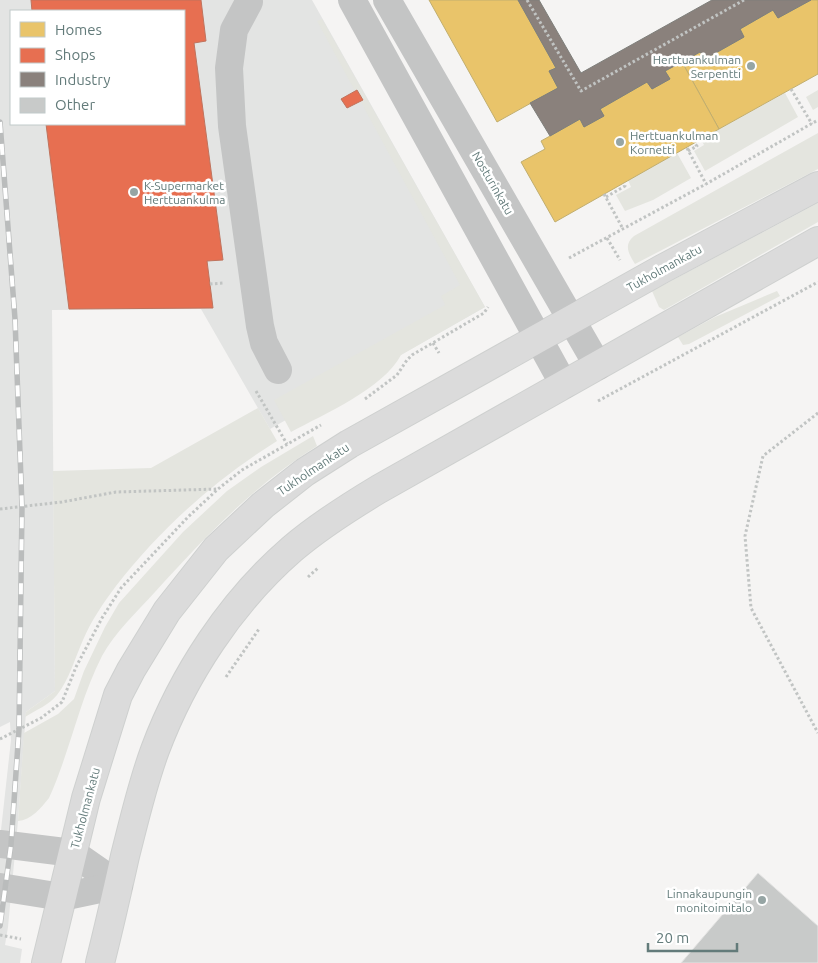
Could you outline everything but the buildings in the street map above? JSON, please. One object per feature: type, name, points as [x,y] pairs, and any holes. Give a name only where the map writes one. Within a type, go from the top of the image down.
[{"type":"main road","name":"Tukholmankatu","points":[[46,963],[86,798],[118,695],[167,611],[216,549],[263,505],[305,472],[349,444],[713,241],[818,186]]},
{"type":"main road","points":[[100,963],[142,787],[166,722],[188,679],[212,640],[264,576],[291,550],[341,512],[379,489],[818,241]]},
{"type":"street","points":[[352,0],[564,385]]},
{"type":"street","name":"Nosturinkatu","points":[[387,0],[598,366]]},
{"type":"street","points":[[249,2],[234,30],[230,50],[232,126],[260,326],[264,343],[278,370]]},
{"type":"street","points":[[0,844],[73,853],[119,885]]},
{"type":"street","points":[[0,886],[62,898],[119,885]]},
{"type":"path","points":[[527,0],[581,91],[744,0]]},
{"type":"path","points":[[791,89],[812,124]]},
{"type":"path","points":[[571,258],[818,120]]},
{"type":"path","points":[[695,144],[697,146],[687,149],[706,184]]},
{"type":"path","points":[[623,229],[605,196],[625,186],[624,183]]},
{"type":"path","points":[[598,402],[818,282]]},
{"type":"path","points":[[433,343],[439,353]]},
{"type":"path","points":[[818,413],[763,456],[745,536],[751,608],[818,733]]},
{"type":"path","points":[[0,509],[62,502],[116,492],[218,489]]},
{"type":"path","points":[[303,582],[321,566]]},
{"type":"path","points":[[225,678],[261,627]]},
{"type":"path","points":[[0,935],[28,940]]},
{"type":"shaded area","points":[[0,0],[312,0],[485,307],[270,429],[201,309],[52,310],[55,691],[26,712],[18,821],[5,945],[22,949],[20,963],[0,963],[0,839],[11,740],[10,722],[0,727]]},
{"type":"shaded area","points":[[322,19],[485,307],[401,355],[381,379],[367,390],[336,409],[291,432],[274,400],[445,305],[441,296],[460,285],[317,21]]},
{"type":"shaded area","points":[[818,90],[818,107],[813,110],[806,97]]},
{"type":"shaded area","points":[[785,93],[798,117],[705,171],[694,151],[704,145],[701,139]]},
{"type":"shaded area","points":[[818,133],[818,169],[635,264],[628,250],[629,243],[634,236]]},
{"type":"shaded area","points":[[677,153],[691,178],[653,200],[625,211],[616,195],[631,187],[628,180]]},
{"type":"shaded area","points":[[818,203],[818,222],[664,310],[659,307],[652,291]]},
{"type":"shaded area","points":[[777,291],[780,296],[689,344],[683,345],[678,337],[715,317]]},
{"type":"shaded area","points":[[258,408],[277,441],[211,488],[152,544],[116,586],[98,612],[57,695],[46,705],[25,717],[26,712],[55,691],[53,471],[151,468]]},
{"type":"shaded area","points":[[313,436],[317,446],[272,478],[231,513],[193,551],[113,639],[94,673],[49,798],[31,816],[18,821],[24,733],[58,714],[74,699],[84,671],[119,603],[183,532],[227,491],[261,467]]},
{"type":"railway","points":[[0,122],[15,319],[22,507],[19,729],[11,845],[0,926]]},
{"type":"place","name":"Herttuankulman Serpentti","points":[[751,66]]},
{"type":"place","name":"Herttuankulman Kornetti","points":[[620,142]]},
{"type":"place","name":"K-Supermarket Herttuankulma","points":[[134,192]]},
{"type":"place","name":"Linnakaupungin monitoimitalo","points":[[762,900]]}]
